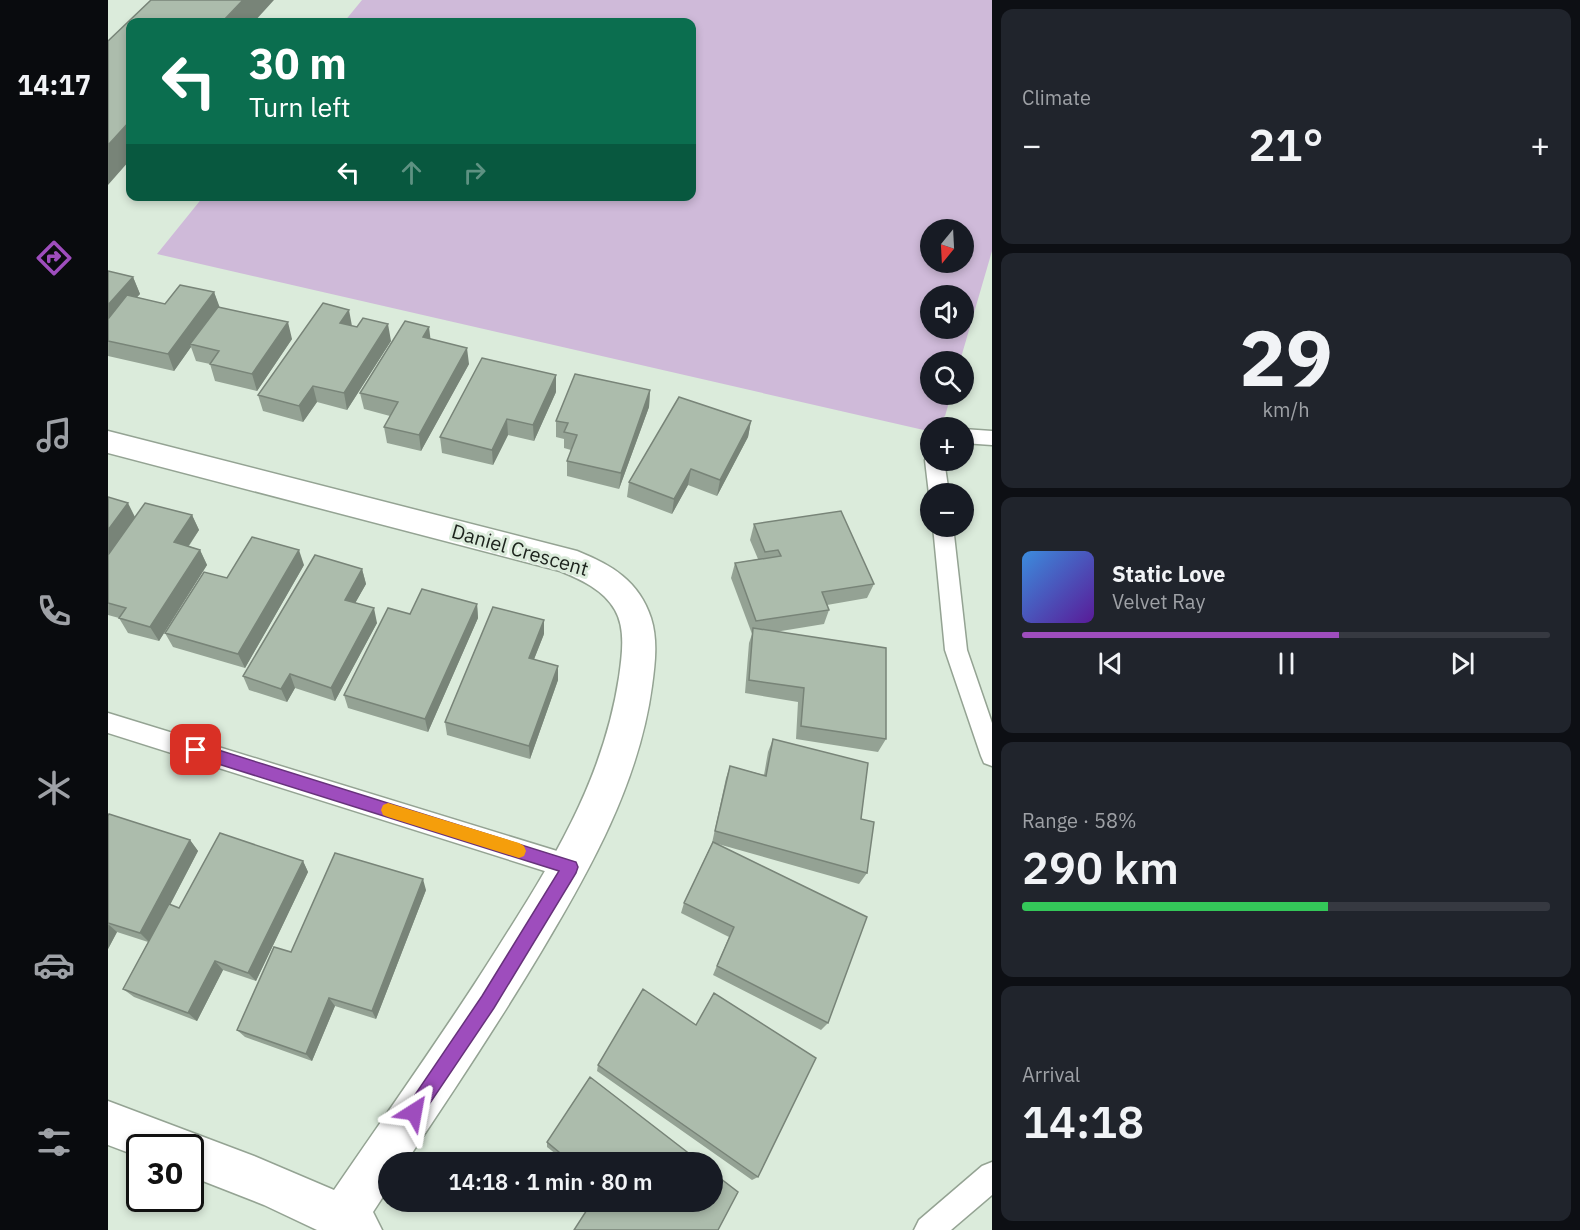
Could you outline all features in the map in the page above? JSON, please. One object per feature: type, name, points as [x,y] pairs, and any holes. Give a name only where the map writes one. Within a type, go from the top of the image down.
[{"type":"street","name":"Daniel Crescent","points":[[108,442],[567,560],[597,572],[617,587],[632,610],[640,638],[636,685],[625,738],[602,803],[570,867],[351,1224],[240,1173],[204,1159]]},
{"type":"street","points":[[108,1123],[137,1134]]},
{"type":"lane","points":[[974,437],[992,438]]},
{"type":"lane","points":[[944,537],[956,650],[992,756]]},
{"type":"lane","points":[[108,723],[570,867]]},
{"type":"lane","points":[[929,1230],[992,1176]]},
{"type":"shaded area","points":[[362,0],[992,0],[992,251],[974,313],[974,285],[920,285],[920,339],[966,339],[963,351],[920,351],[920,405],[948,405],[944,417],[920,417],[920,429],[157,254],[200,201],[696,201],[696,18],[347,18]]},
{"type":"building","points":[[151,0],[243,0],[226,18],[132,18]]},
{"type":"building","points":[[126,24],[126,125],[108,145],[108,41]]},
{"type":"building","points":[[108,271],[133,277],[108,305]]},
{"type":"building","points":[[180,285],[214,292],[168,354],[108,341],[108,319],[127,295],[165,304]]},
{"type":"building","points":[[323,303],[349,310],[340,323],[357,327],[363,318],[388,324],[344,393],[313,386],[299,406],[258,395]]},
{"type":"building","points":[[218,307],[288,322],[252,374],[210,364],[219,351],[190,344]]},
{"type":"building","points":[[405,321],[429,327],[423,337],[467,348],[419,435],[384,427],[398,402],[360,393]]},
{"type":"building","points":[[482,358],[556,375],[533,425],[507,419],[492,450],[440,437]]},
{"type":"building","points":[[575,374],[650,390],[621,473],[567,461],[577,435],[564,432],[568,423],[556,421]]},
{"type":"building","points":[[679,397],[751,421],[720,480],[691,469],[674,499],[629,482]]},
{"type":"building","points":[[108,497],[128,503],[108,530]]},
{"type":"building","points":[[145,503],[192,515],[174,542],[200,550],[150,627],[119,618],[126,608],[108,603],[108,555]]},
{"type":"building","points":[[841,511],[874,584],[822,592],[829,610],[756,621],[735,563],[781,556],[778,550],[765,552],[754,524]]},
{"type":"building","points":[[252,537],[299,550],[238,654],[165,633],[204,572],[227,578]]},
{"type":"building","points":[[315,555],[362,569],[345,600],[374,608],[331,688],[290,674],[281,689],[243,676]]},
{"type":"building","points":[[422,589],[477,604],[425,719],[344,695],[388,608],[410,614]]},
{"type":"building","points":[[493,607],[544,620],[529,658],[558,666],[529,746],[445,722]]},
{"type":"building","points":[[753,628],[886,648],[886,739],[801,726],[804,688],[749,680]]},
{"type":"building","points":[[773,739],[868,763],[861,819],[874,822],[867,873],[715,831],[730,766],[766,776]]},
{"type":"building","points":[[109,814],[190,840],[140,933],[108,923]]},
{"type":"building","points":[[220,833],[303,861],[248,973],[215,961],[188,1013],[123,989],[169,904],[179,908]]},
{"type":"building","points":[[713,842],[867,917],[828,1023],[717,966],[734,927],[684,903]]},
{"type":"building","points":[[335,853],[423,879],[372,1011],[329,998],[306,1054],[237,1030],[274,947],[291,952]]},
{"type":"building","points":[[643,989],[696,1025],[714,993],[816,1058],[758,1177],[598,1065]]},
{"type":"building","points":[[590,1077],[687,1152],[559,1152],[547,1142]]},
{"type":"building","points":[[723,1180],[738,1192],[718,1230],[574,1230],[586,1212],[723,1212]]},
{"type":"slow traffic","points":[[388,810],[519,851]]},
{"type":"route","points":[[196,750],[570,867],[488,1002],[414,1112]]}]
